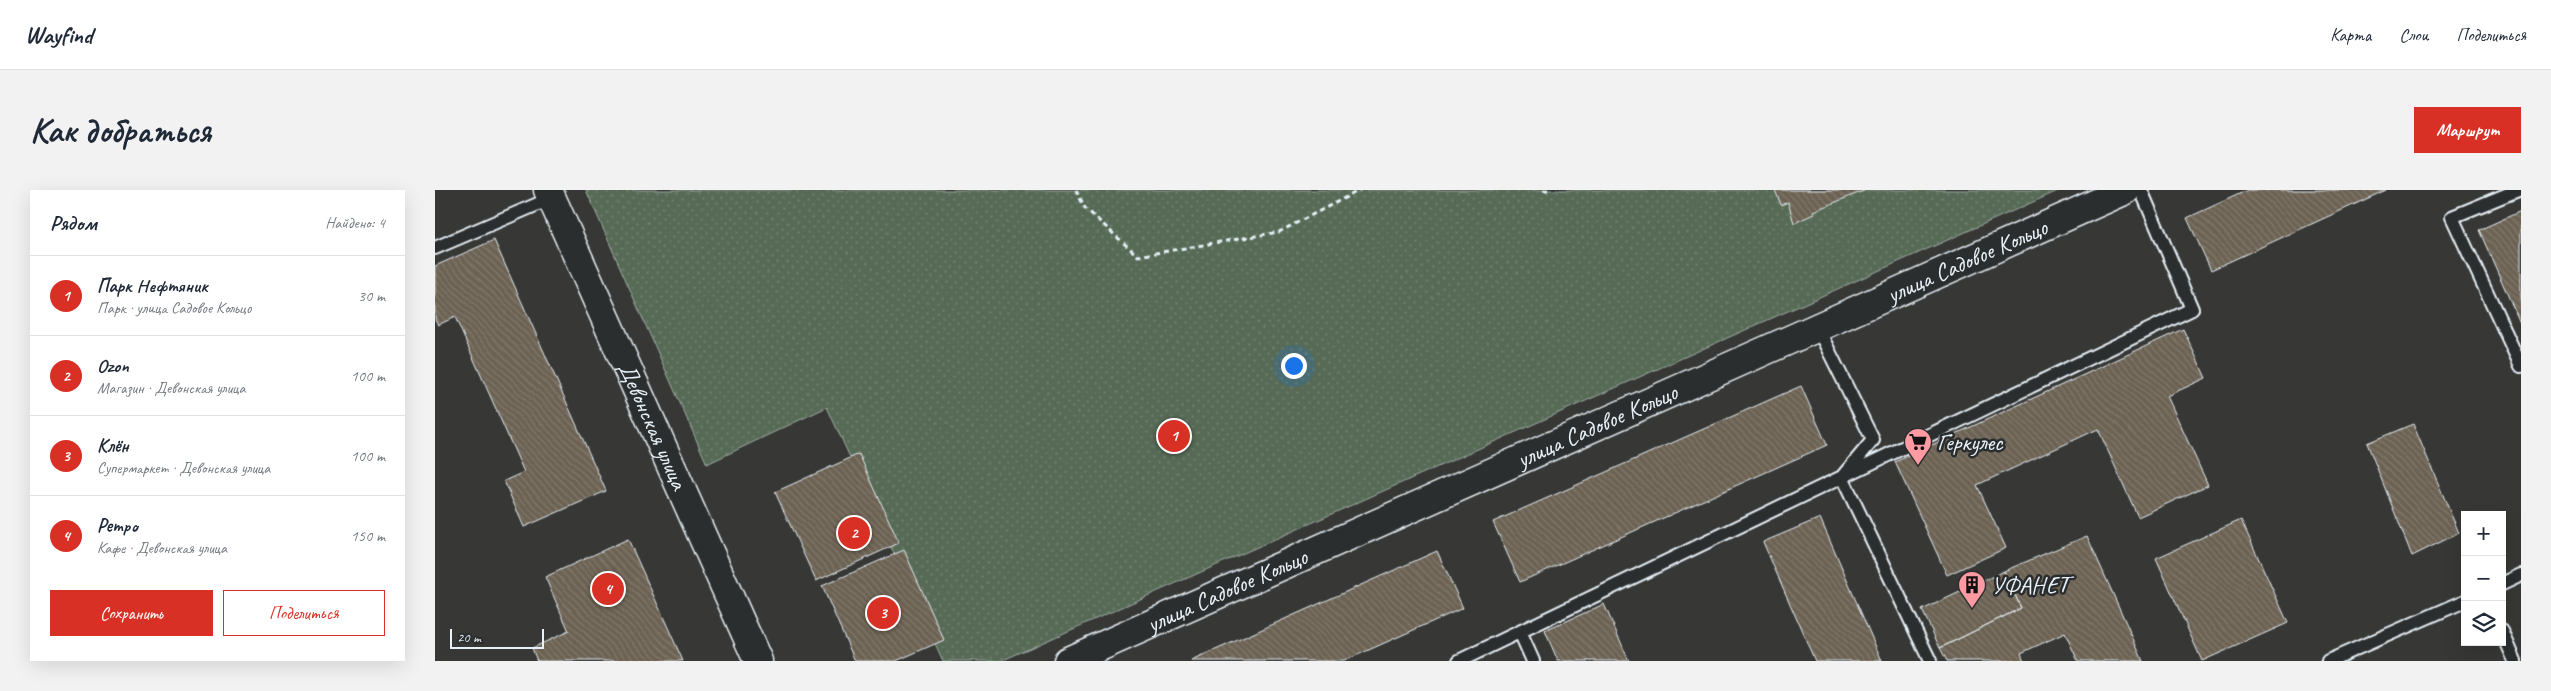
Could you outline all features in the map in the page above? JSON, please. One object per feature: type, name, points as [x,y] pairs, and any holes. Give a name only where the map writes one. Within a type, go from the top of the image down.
[{"type":"main road","name":"улица Садовое Кольцо","points":[[1068,661],[2126,190]]},
{"type":"main road","name":"Девонская улица","points":[[550,194],[758,661]]},
{"type":"lane","points":[[1459,661],[2192,309],[2141,190]]},
{"type":"lane","points":[[2518,190],[2453,217],[2521,366]]},
{"type":"lane","points":[[435,248],[550,194]]},
{"type":"lane","points":[[1817,327],[1873,440],[1842,478]]},
{"type":"lane","points":[[1842,478],[1929,661]]},
{"type":"lane","points":[[2506,582],[2521,575]]},
{"type":"lane","points":[[2328,661],[2461,603]]},
{"type":"lane","points":[[1522,631],[1520,632],[1533,661]]},
{"type":"lane","points":[[2506,640],[2515,661]]},
{"type":"path","points":[[1076,190],[1085,208],[1137,256],[1279,232],[1360,190]]},
{"type":"path","points":[[1543,190],[1549,190]]},
{"type":"green space","points":[[586,190],[2060,190],[1001,661],[943,661],[827,407],[707,464]]},
{"type":"building","points":[[1775,190],[1866,190],[1813,211],[1814,214],[1794,223],[1788,202],[1781,205]]},
{"type":"building","points":[[2248,190],[2386,190],[2211,270],[2187,218]]},
{"type":"building","points":[[2521,211],[2521,325],[2479,230]]},
{"type":"building","points":[[494,240],[606,491],[524,527],[504,481],[524,472],[455,317],[438,325],[435,319],[435,266]]},
{"type":"building","points":[[2183,329],[2206,378],[2167,396],[2208,485],[2138,517],[2098,429],[1977,485],[2006,548],[1947,575],[1895,462]]},
{"type":"building","points":[[1801,386],[1827,445],[1520,582],[1493,522]]},
{"type":"building","points":[[2413,424],[2459,533],[2412,556],[2367,443]]},
{"type":"building","points":[[859,454],[899,543],[816,581],[775,492]]},
{"type":"building","points":[[1820,518],[1882,661],[1815,661],[1763,542]]},
{"type":"building","points":[[2241,520],[2288,623],[2202,661],[2156,558]]},
{"type":"building","points":[[2087,536],[2143,661],[2078,661],[2065,633],[2021,653],[2024,661],[1947,661],[1940,648],[2021,608],[2004,571]]},
{"type":"building","points":[[628,539],[683,661],[537,661],[532,648],[569,631],[545,577]]},
{"type":"building","points":[[904,550],[944,640],[896,661],[855,661],[822,586]]},
{"type":"building","points":[[1437,551],[1463,608],[1344,661],[1191,661]]},
{"type":"building","name":"УФАНЕТ","points":[[2004,571],[2021,608],[1940,648],[1922,610]]},
{"type":"building","points":[[1604,604],[1629,661],[1558,661],[1545,631]]},
{"type":"place","name":"Парк Нефтяник","points":[[1174,436]]},
{"type":"place","name":"Геркулес","points":[[1918,466]]},
{"type":"place","name":"Ozon","points":[[854,533]]},
{"type":"place","name":"Ретро","points":[[608,589]]},
{"type":"place","name":"УФАНЕТ","points":[[1972,609]]},
{"type":"place","name":"Клён","points":[[883,613]]}]
